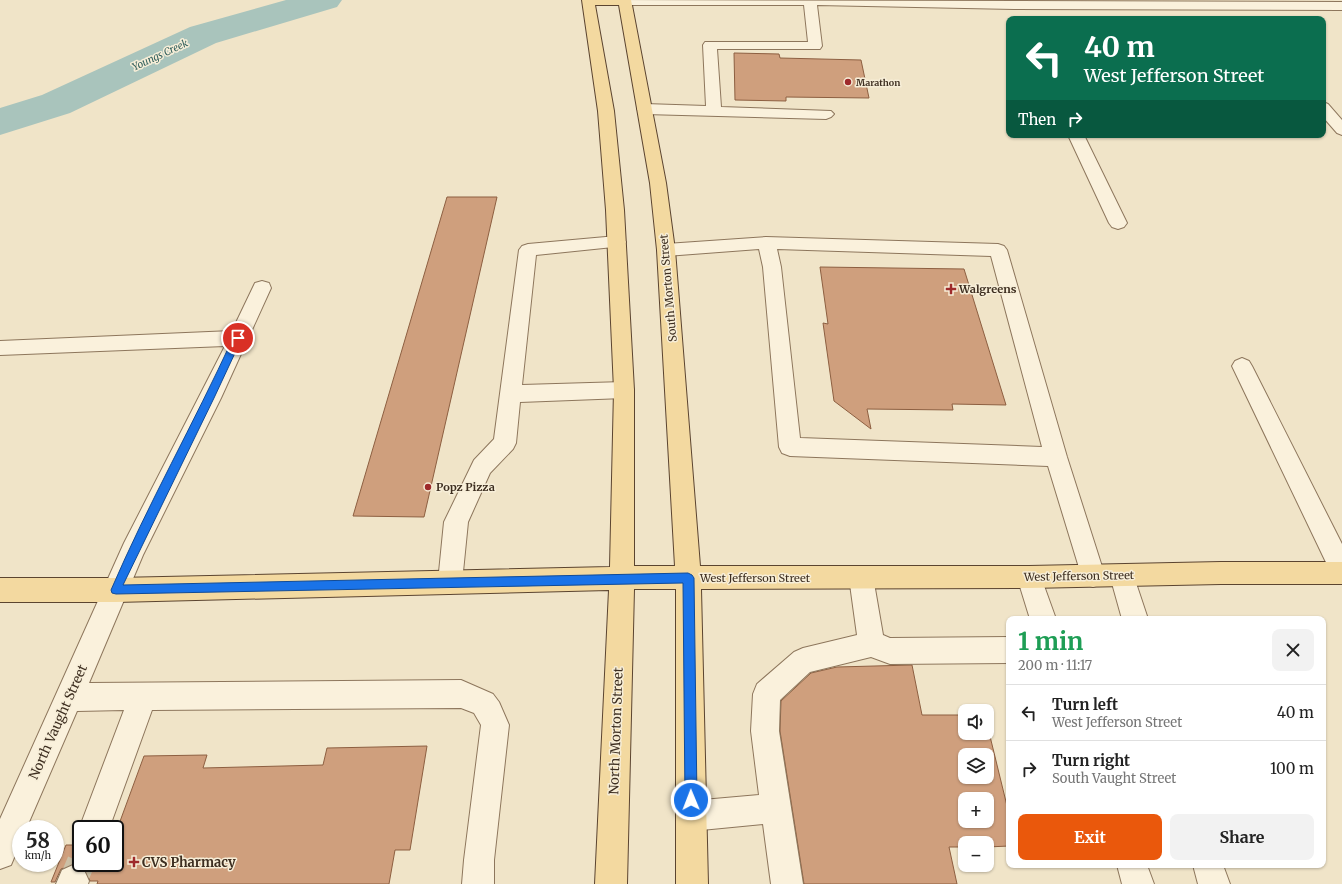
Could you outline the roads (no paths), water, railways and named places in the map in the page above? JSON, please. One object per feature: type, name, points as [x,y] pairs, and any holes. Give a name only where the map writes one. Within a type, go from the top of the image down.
[{"type":"main road","points":[[622,578],[624,390],[617,242],[606,110],[588,0],[625,0]]},
{"type":"main road","name":"South Morton Street","points":[[625,0],[658,184],[666,250],[688,578]]},
{"type":"main road","name":"West Jefferson Street","points":[[0,590],[116,590],[622,578],[1029,577],[1221,573],[1342,573]]},
{"type":"main road","name":"North Morton Street","points":[[611,884],[622,578]]},
{"type":"main road","points":[[688,578],[692,884]]},
{"type":"street","points":[[625,0],[810,1],[1014,5],[1342,6]]},
{"type":"street","points":[[714,111],[710,45],[815,46],[810,1]]},
{"type":"street","points":[[1014,5],[1019,16]]},
{"type":"street","points":[[1241,6],[1249,16]]},
{"type":"street","points":[[645,109],[826,114]]},
{"type":"street","points":[[1326,111],[1342,130]]},
{"type":"street","points":[[1077,138],[1118,223]]},
{"type":"street","points":[[450,582],[456,522],[482,467],[504,443],[528,250],[617,242]]},
{"type":"street","points":[[766,244],[772,267],[790,447],[1056,457]]},
{"type":"street","points":[[666,250],[766,244],[998,250],[1056,457],[1093,576]]},
{"type":"street","name":"North Vaught Street","points":[[0,854],[133,551],[210,398],[262,288]]},
{"type":"street","points":[[0,347],[238,338]]},
{"type":"street","points":[[1242,366],[1342,568]]},
{"type":"street","points":[[510,394],[624,390]]},
{"type":"street","points":[[1122,576],[1134,616]]},
{"type":"street","points":[[861,577],[871,644]]},
{"type":"street","points":[[1029,577],[1041,616]]},
{"type":"street","points":[[787,884],[765,731],[767,694],[803,661],[871,644],[890,650],[1006,650]]},
{"type":"street","points":[[69,697],[461,694],[479,700],[491,710],[495,725],[479,860],[478,884]]},
{"type":"street","points":[[97,820],[143,697]]},
{"type":"street","points":[[691,816],[776,808]]},
{"type":"street","points":[[1133,868],[1138,884]]},
{"type":"street","points":[[1209,868],[1214,884]]},
{"type":"waterway","name":"Youngs Creek","points":[[0,122],[56,104],[203,35],[325,0]]},
{"type":"tunnel","points":[[73,881],[77,872]]},
{"type":"place","name":"Marathon","points":[[848,82]]},
{"type":"place","name":"Walgreens","points":[[951,289]]},
{"type":"place","name":"Popz Pizza","points":[[428,487]]},
{"type":"place","name":"CVS Pharmacy","points":[[134,862]]}]
